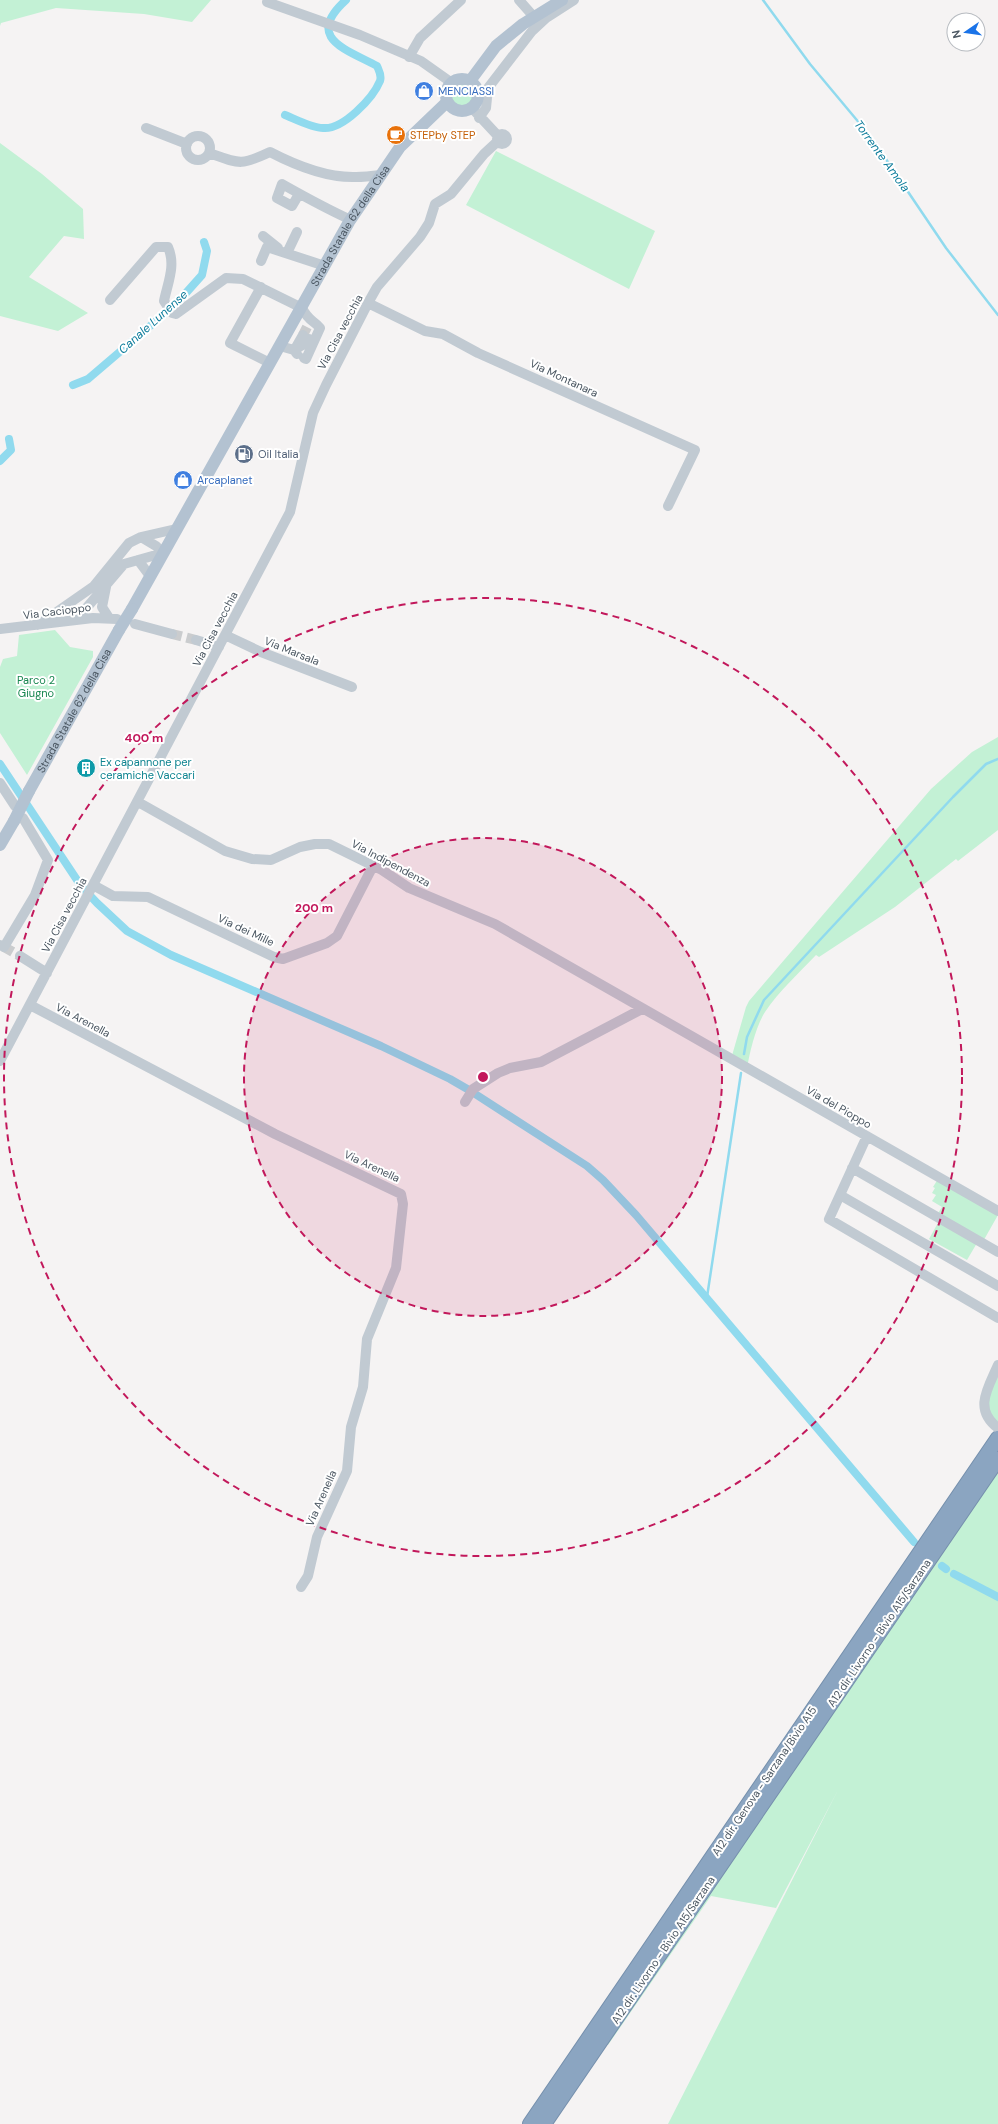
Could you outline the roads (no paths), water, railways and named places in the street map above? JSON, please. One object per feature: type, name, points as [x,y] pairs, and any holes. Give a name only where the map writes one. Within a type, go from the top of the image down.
[{"type":"highway","name":"A12 dir. Genova - Sarzana/Bivio A15","points":[[530,2124],[998,1438]]},
{"type":"highway","name":"A12 dir. Livorno - Bivio A15/Sarzana","points":[[544,2124],[998,1459]]},
{"type":"main road","points":[[470,81],[496,46],[550,4],[562,0]]},
{"type":"main road","points":[[463,79],[470,81],[477,88],[479,96],[476,113],[458,111],[447,102],[446,92],[452,83],[463,79]]},
{"type":"main road","name":"Strada Statale 62 della Cisa","points":[[18,819],[30,791],[115,622],[132,609],[351,220],[400,148],[447,102]]},
{"type":"main road","points":[[0,844],[18,819]]},
{"type":"street","points":[[271,0],[267,2],[360,35],[420,61],[452,83]]},
{"type":"street","points":[[409,57],[420,38],[461,0]]},
{"type":"street","points":[[519,0],[534,17]]},
{"type":"street","points":[[476,113],[486,108],[488,88],[532,31],[546,18],[574,0]]},
{"type":"street","name":"Via Cisa vecchia","points":[[0,1062],[290,512],[313,413],[368,303],[377,287],[420,238],[429,223],[435,204],[451,194],[498,138],[476,113]]},
{"type":"street","points":[[146,128],[187,144]]},
{"type":"street","points":[[195,137],[202,137],[210,145],[209,153],[204,159],[193,159],[187,153],[187,144],[195,137]]},
{"type":"street","points":[[209,153],[238,164],[248,163],[270,152],[285,160],[326,173],[355,178],[381,175]]},
{"type":"street","points":[[299,194],[351,220]]},
{"type":"street","points":[[284,252],[297,232]]},
{"type":"street","points":[[263,236],[284,252]]},
{"type":"street","points":[[110,300],[156,248],[163,246],[168,247],[172,256],[172,269],[164,301],[168,310],[176,314],[226,278],[243,279],[261,286],[302,308],[312,329],[306,360],[299,354],[280,346]]},
{"type":"street","points":[[261,261],[267,247],[325,266]]},
{"type":"street","points":[[261,286],[230,342],[270,363]]},
{"type":"street","name":"Via Montanara","points":[[368,303],[425,331],[444,334],[478,353],[695,450],[668,506]]},
{"type":"street","points":[[299,354],[312,329]]},
{"type":"street","points":[[38,625],[94,586],[129,543],[141,537],[176,529]]},
{"type":"street","points":[[77,619],[124,564],[163,553],[156,546],[141,537]]},
{"type":"street","points":[[138,560],[150,576]]},
{"type":"street","points":[[108,583],[102,607],[115,622]]},
{"type":"street","points":[[72,601],[77,619]]},
{"type":"street","name":"Via Cacioppo","points":[[0,629],[77,619],[115,622]]},
{"type":"street","points":[[135,624],[172,634]]},
{"type":"street","name":"Via Marsala","points":[[225,635],[260,652],[352,687]]},
{"type":"street","points":[[196,640],[219,647]]},
{"type":"street","points":[[0,783],[15,806]]},
{"type":"street","name":"Via Indipendenza","points":[[138,802],[225,851],[260,861],[271,860],[300,847],[315,844],[329,844],[373,866],[409,888],[495,924],[667,1024]]},
{"type":"street","points":[[0,945],[4,947],[35,895],[48,860],[18,819]]},
{"type":"street","name":"Via dei Mille","points":[[92,888],[113,896],[148,897],[274,957],[283,959],[328,943],[338,936],[373,866]]},
{"type":"street","points":[[20,956],[47,973]]},
{"type":"street","name":"Via Arenella","points":[[30,1005],[275,1134],[402,1194],[403,1204],[396,1268],[367,1339],[363,1387],[351,1427],[347,1470],[317,1537],[308,1576],[301,1586]]},
{"type":"street","points":[[468,1096],[510,1068],[541,1062],[642,1009]]},
{"type":"street","name":"Via del Pioppo","points":[[667,1024],[998,1211]]},
{"type":"street","points":[[867,1136],[829,1218],[998,1318]]},
{"type":"street","points":[[852,1168],[998,1252]]},
{"type":"street","points":[[840,1195],[998,1286]]},
{"type":"street","points":[[998,1365],[985,1397],[984,1406],[988,1418],[998,1428]]},
{"type":"waterway","name":"Canale Lunense","points":[[285,115],[314,127],[331,127],[339,124],[356,112],[371,96],[380,81],[381,77],[377,66],[342,48],[334,41],[329,33],[329,24],[334,13],[346,0]]},
{"type":"waterway","name":"Torrente Amola","points":[[763,0],[810,64],[871,137],[946,248],[998,315]]},
{"type":"waterway","name":"Canale Lunense","points":[[73,385],[88,379],[177,303],[202,275],[207,251],[204,242]]},
{"type":"waterway","name":"Canale Lunense","points":[[0,461],[11,450],[9,439]]},
{"type":"waterway","points":[[744,1054],[747,1037],[764,1000],[953,797],[986,764],[998,759]]},
{"type":"waterway","points":[[0,764],[81,886],[127,931],[171,955],[381,1046],[450,1079],[587,1166],[603,1180],[636,1215],[914,1542]]},
{"type":"waterway","points":[[707,1297],[741,1073]]},
{"type":"waterway","points":[[942,1566],[946,1569]]},
{"type":"waterway","points":[[954,1574],[998,1597]]},
{"type":"tunnel","points":[[303,335],[307,327]]},
{"type":"tunnel","points":[[172,634],[196,640]]},
{"type":"tunnel","points":[[4,947],[20,956]]},
{"type":"place","name":"MENCIASSI","points":[[424,91]]},
{"type":"place","name":"STEPby STEP","points":[[396,135]]},
{"type":"place","name":"Oil Italia","points":[[244,454]]},
{"type":"place","name":"Arcaplanet","points":[[183,480]]},
{"type":"place","name":"Ex capannone per ceramiche Vaccari","points":[[86,768]]},
{"type":"park label","name":"Parco 2 Giugno","points":[[36,686]]}]
